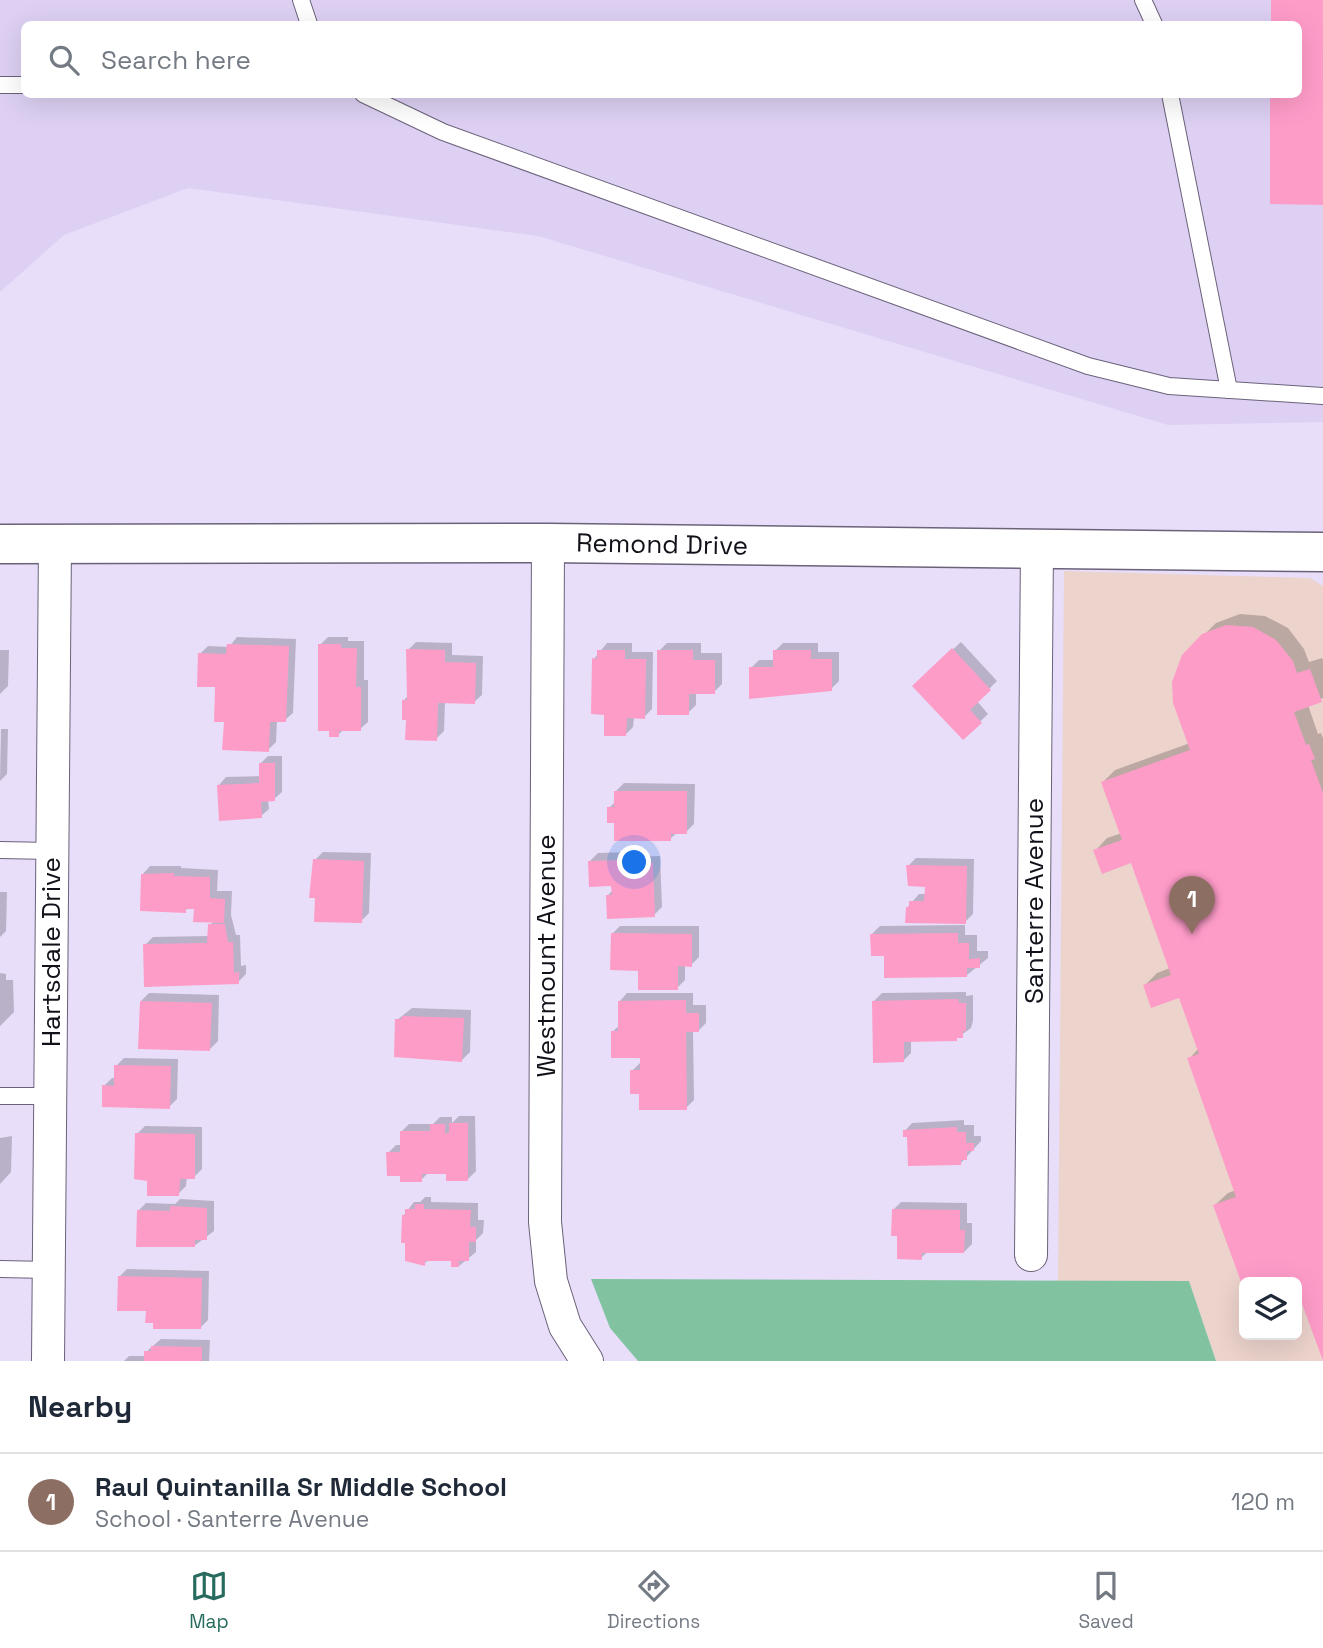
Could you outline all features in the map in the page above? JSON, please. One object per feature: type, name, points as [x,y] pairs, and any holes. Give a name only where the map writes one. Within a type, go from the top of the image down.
[{"type":"street","name":"Remond Drive","points":[[0,544],[548,543],[1323,552]]},
{"type":"street","name":"Westmount Avenue","points":[[548,543],[545,1222],[551,1281],[565,1326],[587,1361]]},
{"type":"street","name":"Hartsdale Drive","points":[[48,1361],[55,544]]},
{"type":"street","name":"Santerre Avenue","points":[[1031,1255],[1037,547]]},
{"type":"lane","points":[[300,0],[308,21]]},
{"type":"lane","points":[[1143,0],[1153,21]]},
{"type":"lane","points":[[0,85],[21,85]]},
{"type":"lane","points":[[371,98],[443,132],[1088,366],[1170,386],[1323,396]]},
{"type":"lane","points":[[1171,98],[1229,390]]},
{"type":"lane","points":[[0,850],[52,851]]},
{"type":"lane","points":[[0,1096],[50,1096]]},
{"type":"lane","points":[[0,1269],[49,1270]]},
{"type":"shaded area","points":[[0,0],[1323,0],[1323,422],[1168,425],[538,236],[188,188],[64,235],[0,292]]},
{"type":"shaded area","points":[[1064,571],[1310,578],[1323,586],[1323,1361],[1216,1361],[1189,1281],[1058,1281]]},
{"type":"green space","points":[[591,1279],[1189,1281],[1216,1361],[638,1361],[610,1328]]},
{"type":"building","points":[[1271,0],[1323,0],[1323,205],[1270,204],[1270,98],[1302,98],[1302,21],[1271,21]]},
{"type":"building","points":[[1226,625],[1253,627],[1276,640],[1293,661],[1297,673],[1310,669],[1322,702],[1294,712],[1306,745],[1309,744],[1315,759],[1311,760],[1323,793],[1323,1361],[1302,1304],[1302,1277],[1239,1277],[1213,1205],[1236,1197],[1187,1058],[1199,1054],[1179,998],[1151,1008],[1143,985],[1171,975],[1131,863],[1102,874],[1093,850],[1122,840],[1101,782],[1190,750],[1173,703],[1172,682],[1182,655],[1202,634]]},
{"type":"building","points":[[227,644],[289,646],[286,722],[270,722],[269,752],[222,750],[224,722],[214,722],[215,687],[197,687],[198,653],[226,654]]},
{"type":"building","points":[[318,644],[341,644],[341,648],[357,648],[356,687],[361,687],[361,731],[339,731],[339,737],[329,737],[329,731],[318,731]]},
{"type":"building","points":[[952,648],[991,690],[970,710],[982,723],[963,740],[912,686]]},
{"type":"building","points":[[406,649],[445,650],[445,662],[476,663],[475,704],[438,703],[437,741],[405,740],[406,720],[402,720],[402,700],[407,700]]},
{"type":"building","points":[[597,650],[625,650],[625,659],[646,659],[645,719],[627,718],[626,736],[604,736],[604,715],[591,714],[592,658],[597,659]]},
{"type":"building","points":[[657,650],[693,650],[693,660],[715,660],[715,694],[689,694],[689,715],[657,715]]},
{"type":"building","points":[[773,650],[811,650],[811,659],[832,659],[832,691],[749,699],[749,667],[773,667]]},
{"type":"building","points":[[259,763],[275,763],[275,801],[261,802],[262,818],[219,821],[217,785],[259,783]]},
{"type":"building","points":[[614,791],[687,791],[687,834],[671,834],[671,841],[614,841],[614,823],[607,823],[607,807],[614,807]]},
{"type":"building","points":[[313,859],[364,861],[362,923],[314,922],[315,898],[309,898]]},
{"type":"building","points":[[624,860],[624,864],[653,863],[655,917],[607,919],[606,895],[612,895],[611,886],[589,887],[588,861]]},
{"type":"building","points":[[906,865],[967,866],[966,924],[905,923],[909,901],[924,901],[925,887],[908,886]]},
{"type":"building","points":[[174,873],[174,876],[210,877],[210,898],[225,899],[224,923],[193,922],[194,909],[186,909],[186,913],[140,911],[141,874]]},
{"type":"building","points":[[208,924],[225,924],[228,942],[233,942],[234,973],[239,972],[239,984],[144,987],[143,944],[207,943]]},
{"type":"building","points":[[611,933],[692,934],[692,967],[678,966],[678,990],[638,990],[638,971],[610,970]]},
{"type":"building","points":[[958,933],[958,943],[969,943],[969,959],[980,958],[980,968],[967,968],[967,977],[884,978],[884,956],[871,956],[870,934]]},
{"type":"building","points":[[958,999],[959,1003],[966,1003],[966,1031],[963,1031],[963,1038],[957,1038],[957,1041],[904,1042],[904,1062],[873,1063],[872,1001]]},
{"type":"building","points":[[686,1000],[686,1013],[699,1013],[699,1032],[686,1032],[687,1110],[639,1110],[639,1094],[630,1094],[630,1070],[640,1070],[640,1058],[611,1058],[611,1031],[618,1031],[618,1001]]},
{"type":"building","points":[[140,1001],[212,1003],[210,1051],[138,1049]]},
{"type":"building","points":[[402,1016],[464,1018],[462,1062],[394,1057],[395,1019],[402,1019]]},
{"type":"building","points":[[114,1065],[171,1066],[170,1109],[102,1107],[102,1085],[114,1086]]},
{"type":"building","points":[[449,1123],[468,1123],[468,1181],[446,1181],[446,1174],[422,1174],[422,1182],[400,1182],[400,1176],[387,1176],[386,1152],[400,1152],[400,1131],[430,1131],[430,1124],[445,1124],[445,1133],[449,1133]]},
{"type":"building","points":[[957,1127],[957,1132],[966,1132],[966,1143],[974,1143],[974,1151],[967,1151],[967,1160],[961,1160],[961,1165],[908,1166],[907,1137],[903,1137],[903,1130]]},
{"type":"building","points":[[135,1133],[195,1134],[195,1179],[180,1179],[179,1196],[147,1196],[147,1181],[134,1179]]},
{"type":"building","points":[[415,1204],[424,1204],[424,1209],[471,1210],[470,1227],[476,1227],[476,1242],[469,1242],[469,1261],[459,1261],[459,1267],[451,1267],[451,1261],[425,1261],[425,1266],[405,1261],[405,1243],[401,1243],[402,1215],[405,1215],[405,1209],[415,1209]]},
{"type":"building","points":[[170,1206],[207,1208],[207,1240],[195,1240],[195,1247],[136,1247],[137,1210],[170,1211]]},
{"type":"building","points":[[892,1209],[960,1210],[960,1230],[965,1230],[964,1253],[922,1253],[922,1260],[897,1259],[897,1236],[891,1236]]},
{"type":"building","points":[[118,1276],[202,1278],[201,1329],[153,1329],[153,1323],[145,1323],[146,1311],[117,1311]]},
{"type":"building","points":[[151,1346],[202,1347],[202,1361],[144,1361],[144,1351],[151,1351]]},
{"type":"place","name":"Raul Quintanilla Sr Middle School","points":[[1192,934]]}]
